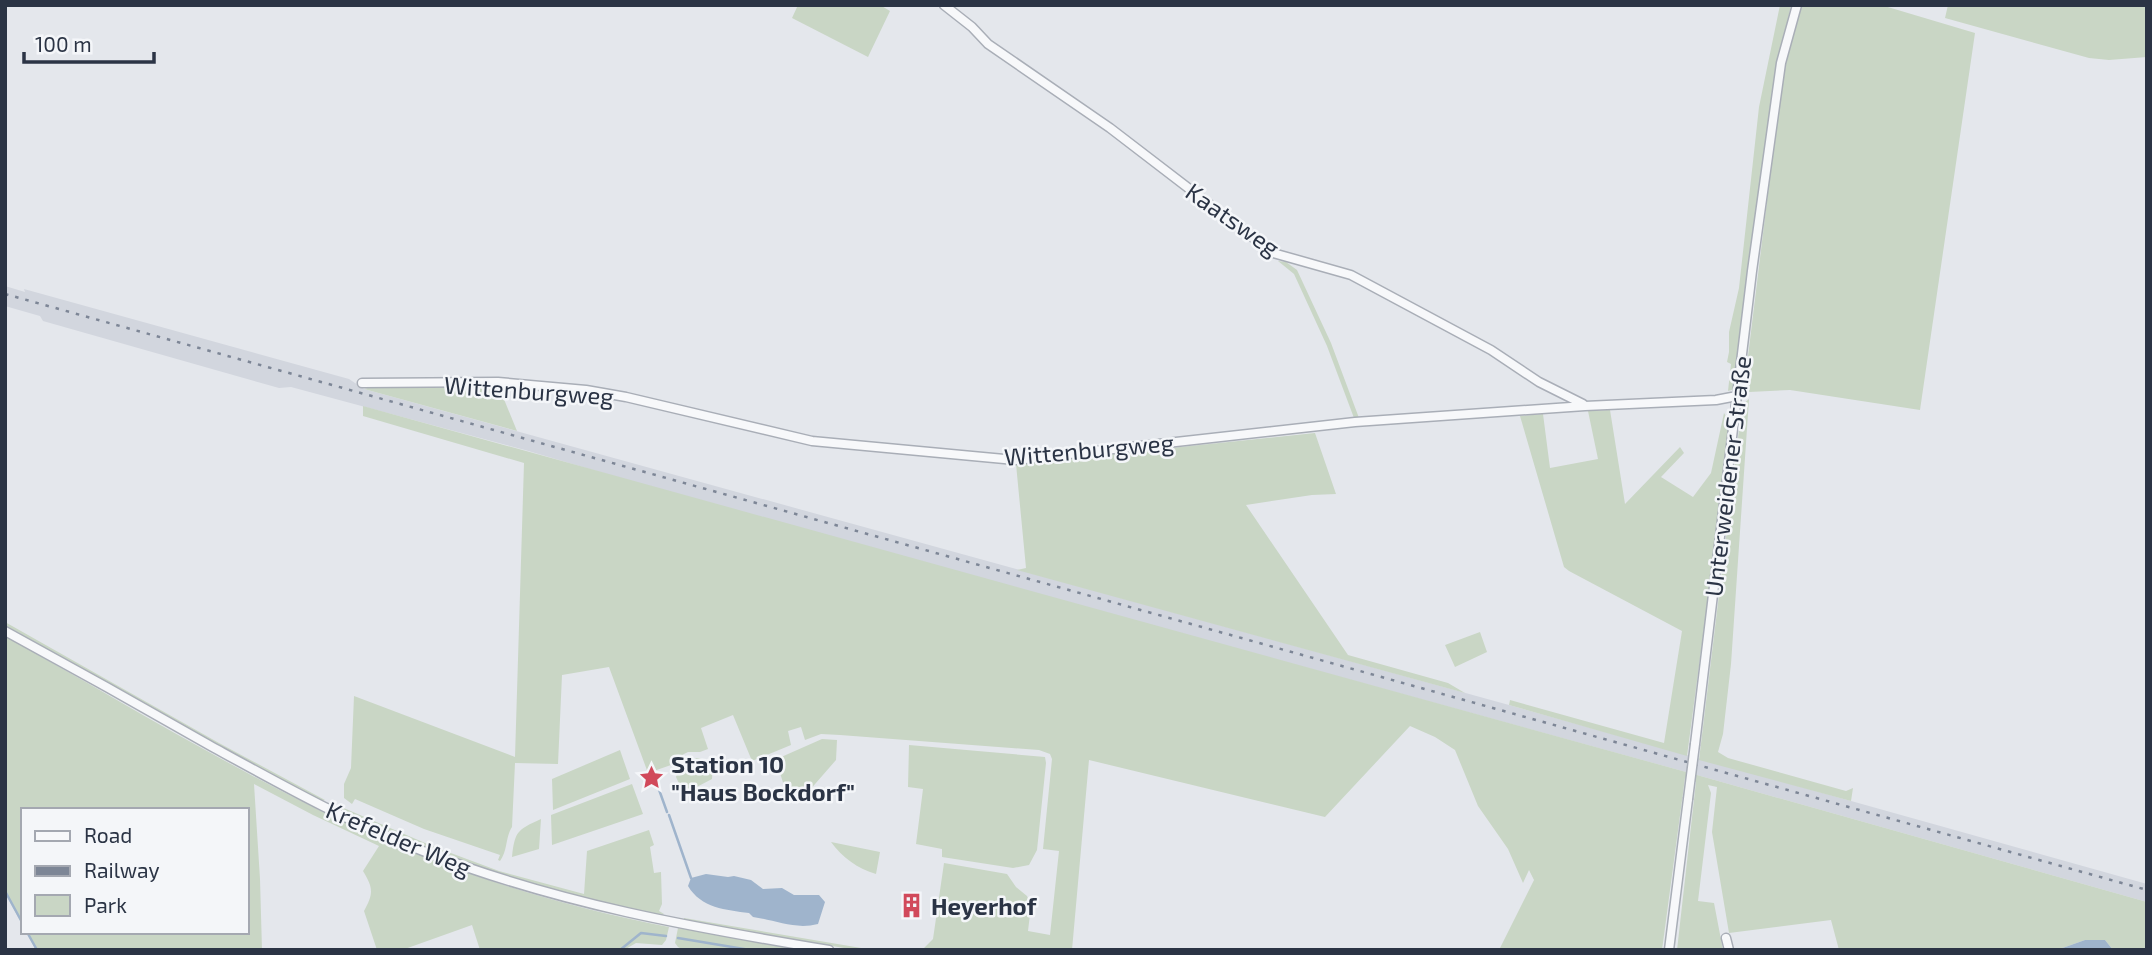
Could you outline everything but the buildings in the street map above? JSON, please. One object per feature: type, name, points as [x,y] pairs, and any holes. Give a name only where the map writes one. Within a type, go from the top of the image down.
[{"type":"street","name":"Kaatsweg","points":[[944,5],[972,27],[988,44],[1110,128],[1273,253],[1351,275],[1491,350],[1539,382],[1585,406]]},
{"type":"street","name":"Unterweidener Straße","points":[[1670,950],[1737,396],[1781,63],[1797,5]]},
{"type":"street","name":"Wittenburgweg","points":[[362,383],[498,382],[586,390],[812,441],[1015,460],[1355,422],[1716,400],[1737,396]]},
{"type":"street","name":"Krefelder Weg","points":[[5,631],[331,811],[425,852],[519,885],[572,900],[673,923],[829,950]]},
{"type":"street","points":[[1726,938],[1729,950]]},
{"type":"shaded area","points":[[5,286],[349,379],[364,389],[2147,884],[2147,902],[1697,775],[678,495],[525,450],[291,387],[279,388],[43,321],[40,316],[5,306]]},
{"type":"green space","points":[[798,5],[880,5],[890,11],[868,57],[792,18]]},
{"type":"green space","points":[[1780,5],[1791,5],[1772,91],[1735,389],[1728,391],[1731,364],[1727,362],[1729,332],[1739,288],[1759,107]]},
{"type":"green space","points":[[1800,5],[1881,5],[1975,33],[1920,410],[1790,390],[1749,392],[1744,389],[1778,111],[1788,52]]},
{"type":"green space","points":[[1948,5],[2147,5],[2147,57],[2109,60],[2089,58],[1945,18]]},
{"type":"green space","points":[[1278,261],[1286,262],[1297,270],[1331,343],[1359,418],[1354,418],[1327,346],[1294,274]]},
{"type":"green space","points":[[499,387],[517,431],[364,389],[368,388]]},
{"type":"green space","points":[[1749,399],[1731,664],[1723,734],[1718,752],[1728,758],[1846,791],[1853,788],[1851,801],[1699,760],[1742,405]]},
{"type":"green space","points":[[363,406],[2147,902],[2147,950],[2113,950],[2105,940],[2085,940],[2057,950],[1839,950],[1831,920],[1729,933],[1712,832],[1717,787],[1708,785],[1711,793],[1698,901],[1714,903],[1723,950],[1677,950],[1696,782],[1685,778],[1662,950],[1499,950],[1534,880],[1529,870],[1523,883],[1508,849],[1478,806],[1455,750],[1410,726],[1325,817],[1089,760],[1072,950],[919,950],[933,939],[944,863],[1007,874],[1027,896],[1031,906],[1028,931],[1050,935],[1059,851],[1043,849],[1052,759],[1050,754],[1039,750],[840,735],[821,734],[805,740],[801,727],[788,731],[791,745],[752,761],[733,715],[701,728],[708,749],[688,752],[678,757],[671,765],[648,773],[609,667],[562,675],[558,764],[515,763],[512,827],[500,861],[500,855],[424,829],[355,799],[352,804],[344,798],[344,784],[351,768],[354,696],[515,757],[524,463],[363,416]]},
{"type":"green space","points":[[1610,410],[1625,504],[1680,447],[1684,453],[1661,477],[1693,497],[1711,473],[1724,413],[1731,425],[1687,756],[1509,705],[1510,700],[1664,743],[1682,631],[1564,567],[1520,416],[1543,414],[1550,468],[1598,459],[1588,411]]},
{"type":"green space","points":[[1315,433],[1336,494],[1246,505],[1348,655],[1448,683],[1465,693],[1017,570],[1026,568],[1016,464]]},
{"type":"green space","points":[[5,622],[325,800],[322,801],[218,745],[5,625]]},
{"type":"green space","points":[[1480,632],[1487,652],[1455,667],[1445,645]]},
{"type":"green space","points":[[5,636],[238,768],[359,829],[488,880],[578,907],[669,927],[662,945],[636,943],[624,950],[480,950],[472,925],[402,950],[377,950],[364,911],[371,891],[363,871],[379,846],[254,784],[262,950],[36,950],[27,934],[248,934],[248,808],[21,808],[21,922],[5,893]]},
{"type":"green space","points":[[822,739],[837,740],[836,760],[802,799],[788,799],[777,763],[779,758]]},
{"type":"green space","points":[[909,745],[1045,757],[1037,850],[1029,865],[1013,868],[942,857],[942,849],[916,844],[923,789],[908,787]]},
{"type":"green space","points":[[620,750],[630,779],[553,810],[552,779]]},
{"type":"green space","points":[[698,758],[710,765],[712,779],[689,791],[681,788],[676,777],[679,769],[686,762]]},
{"type":"green space","points":[[632,784],[643,814],[552,845],[551,815]]},
{"type":"green space","points":[[339,806],[499,871],[584,894],[587,851],[649,830],[654,845],[650,847],[654,873],[661,872],[662,904],[659,911],[664,914],[662,916],[601,902],[501,875],[400,836],[341,810]]},
{"type":"green space","points":[[541,819],[539,849],[512,857],[514,842],[519,832]]},
{"type":"green space","points":[[831,842],[880,852],[876,874],[851,862]]},
{"type":"green space","points":[[684,918],[873,950],[856,950],[684,921]]},
{"type":"green space","points":[[678,928],[800,950],[684,950],[675,943]]},
{"type":"water","points":[[706,874],[751,880],[763,889],[782,888],[794,895],[819,895],[825,902],[818,924],[785,924],[707,903],[688,886],[691,878]]},
{"type":"water","points":[[2085,940],[2105,940],[2113,950],[2057,950]]},
{"type":"waterway","points":[[657,784],[667,812]]},
{"type":"waterway","points":[[669,815],[691,878]]},
{"type":"waterway","points":[[5,891],[21,920]]},
{"type":"waterway","points":[[620,950],[641,933],[666,936]]},
{"type":"waterway","points":[[28,934],[37,950]]},
{"type":"waterway","points":[[678,938],[750,950]]},
{"type":"railway","points":[[5,294],[2147,890]]},
{"type":"place","name":"Station 10 \"Haus Bockdorf\"","points":[[651,777]]},
{"type":"place","name":"Heyerhof","points":[[911,905]]}]
